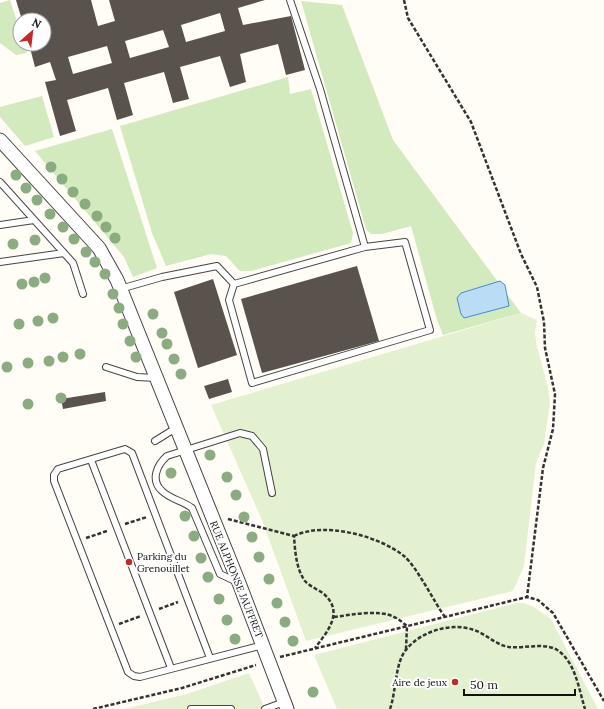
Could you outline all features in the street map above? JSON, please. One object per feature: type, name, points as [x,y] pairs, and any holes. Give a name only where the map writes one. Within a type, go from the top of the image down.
[{"type":"street","name":"RUE ALPHONSE JAUFFRET","points":[[0,140],[99,248],[120,289],[239,583],[286,706]]},
{"type":"lane","points":[[290,0],[320,89],[365,247]]},
{"type":"lane","points":[[0,182],[3,190],[34,220],[73,263],[83,294]]},
{"type":"lane","points":[[0,225],[34,220]]},
{"type":"lane","points":[[405,242],[430,330],[252,383],[229,300],[234,284],[365,247],[405,242]]},
{"type":"lane","points":[[0,262],[64,253]]},
{"type":"lane","points":[[120,289],[162,277],[217,266],[234,284]]},
{"type":"lane","points":[[106,367],[137,377],[156,378]]},
{"type":"lane","points":[[154,442],[176,428]]},
{"type":"lane","points":[[239,583],[220,574],[192,508],[162,492],[157,485],[155,476],[161,461],[167,456],[240,433],[252,436],[263,449],[272,493]]},
{"type":"lane","points":[[210,658],[132,453],[125,449],[58,469],[54,475],[54,481],[128,672],[134,676],[140,677],[263,645]]},
{"type":"lane","points":[[91,460],[171,668]]},
{"type":"lane","points":[[142,480],[155,476]]},
{"type":"lane","points":[[265,709],[286,706]]},
{"type":"lane","points":[[191,709],[231,709]]},
{"type":"path","points":[[404,0],[408,18],[471,122],[521,254],[537,287],[544,322],[545,348],[555,394],[553,429],[543,468],[527,597]]},
{"type":"path","points":[[212,517],[233,519],[294,536],[304,531],[337,531],[366,536],[387,546],[404,557],[419,576],[445,617]]},
{"type":"path","points":[[294,536],[295,553],[305,581],[325,595],[334,606],[334,617],[315,649]]},
{"type":"path","points":[[93,709],[182,688],[269,660],[527,597],[538,600],[553,613],[604,701]]},
{"type":"path","points":[[334,617],[359,613],[385,614],[394,616],[407,626]]},
{"type":"path","points":[[406,650],[407,626]]},
{"type":"path","points":[[390,709],[401,658],[406,650],[421,637],[441,628],[457,627],[474,630],[509,647],[547,646],[553,648],[562,654],[572,666],[585,709]]},
{"type":"green space","points":[[10,0],[14,12],[12,12],[12,52],[0,43],[0,3]]},
{"type":"green space","points":[[301,1],[342,5],[393,140],[521,313],[443,335],[437,320],[411,226],[382,234],[371,234],[366,229]]},
{"type":"green space","points":[[12,52],[27,53],[16,55]]},
{"type":"green space","points":[[288,77],[290,94],[311,89],[353,233],[351,243],[251,271],[240,271],[226,256],[211,254],[166,266],[152,233],[120,126]]},
{"type":"green space","points":[[42,96],[54,137],[25,146],[0,117],[0,107]]},
{"type":"green space","points":[[112,129],[157,268],[133,277],[124,257],[35,151]]},
{"type":"green space","points":[[521,313],[537,320],[535,333],[537,347],[548,387],[550,403],[544,444],[536,463],[524,566],[513,591],[306,641],[262,520],[211,405]]},
{"type":"green space","name":"Aire de jeux","points":[[517,603],[524,603],[534,607],[551,619],[598,709],[337,709],[314,655]]},
{"type":"green space","points":[[249,673],[265,709],[124,709],[187,694]]},
{"type":"water","points":[[500,281],[505,285],[509,306],[464,318],[461,314],[457,298],[461,293]]},
{"type":"building","points":[[16,0],[91,0],[98,26],[115,21],[109,0],[265,0],[238,8],[243,25],[291,16],[305,70],[286,75],[278,44],[240,54],[246,82],[230,87],[220,56],[180,67],[189,99],[173,103],[164,72],[124,83],[133,115],[117,120],[108,88],[67,100],[76,131],[60,136],[45,82],[56,80],[50,62],[35,67],[31,52],[52,52],[52,12],[20,12]],"holes":[[[220,13],[225,31],[186,42],[181,25]],[[163,30],[169,47],[130,58],[125,41]],[[107,46],[112,63],[73,74],[68,57]]]},
{"type":"building","points":[[357,266],[379,341],[262,373],[241,299]]},
{"type":"building","points":[[213,279],[237,355],[198,368],[174,292]]},
{"type":"building","points":[[228,379],[232,392],[209,399],[204,386]]},
{"type":"building","points":[[105,392],[106,401],[63,409],[61,399]]},
{"type":"place","name":"Parking du Grenouillet","points":[[129,562]]},
{"type":"place","name":"Aire de jeux","points":[[455,682]]}]
